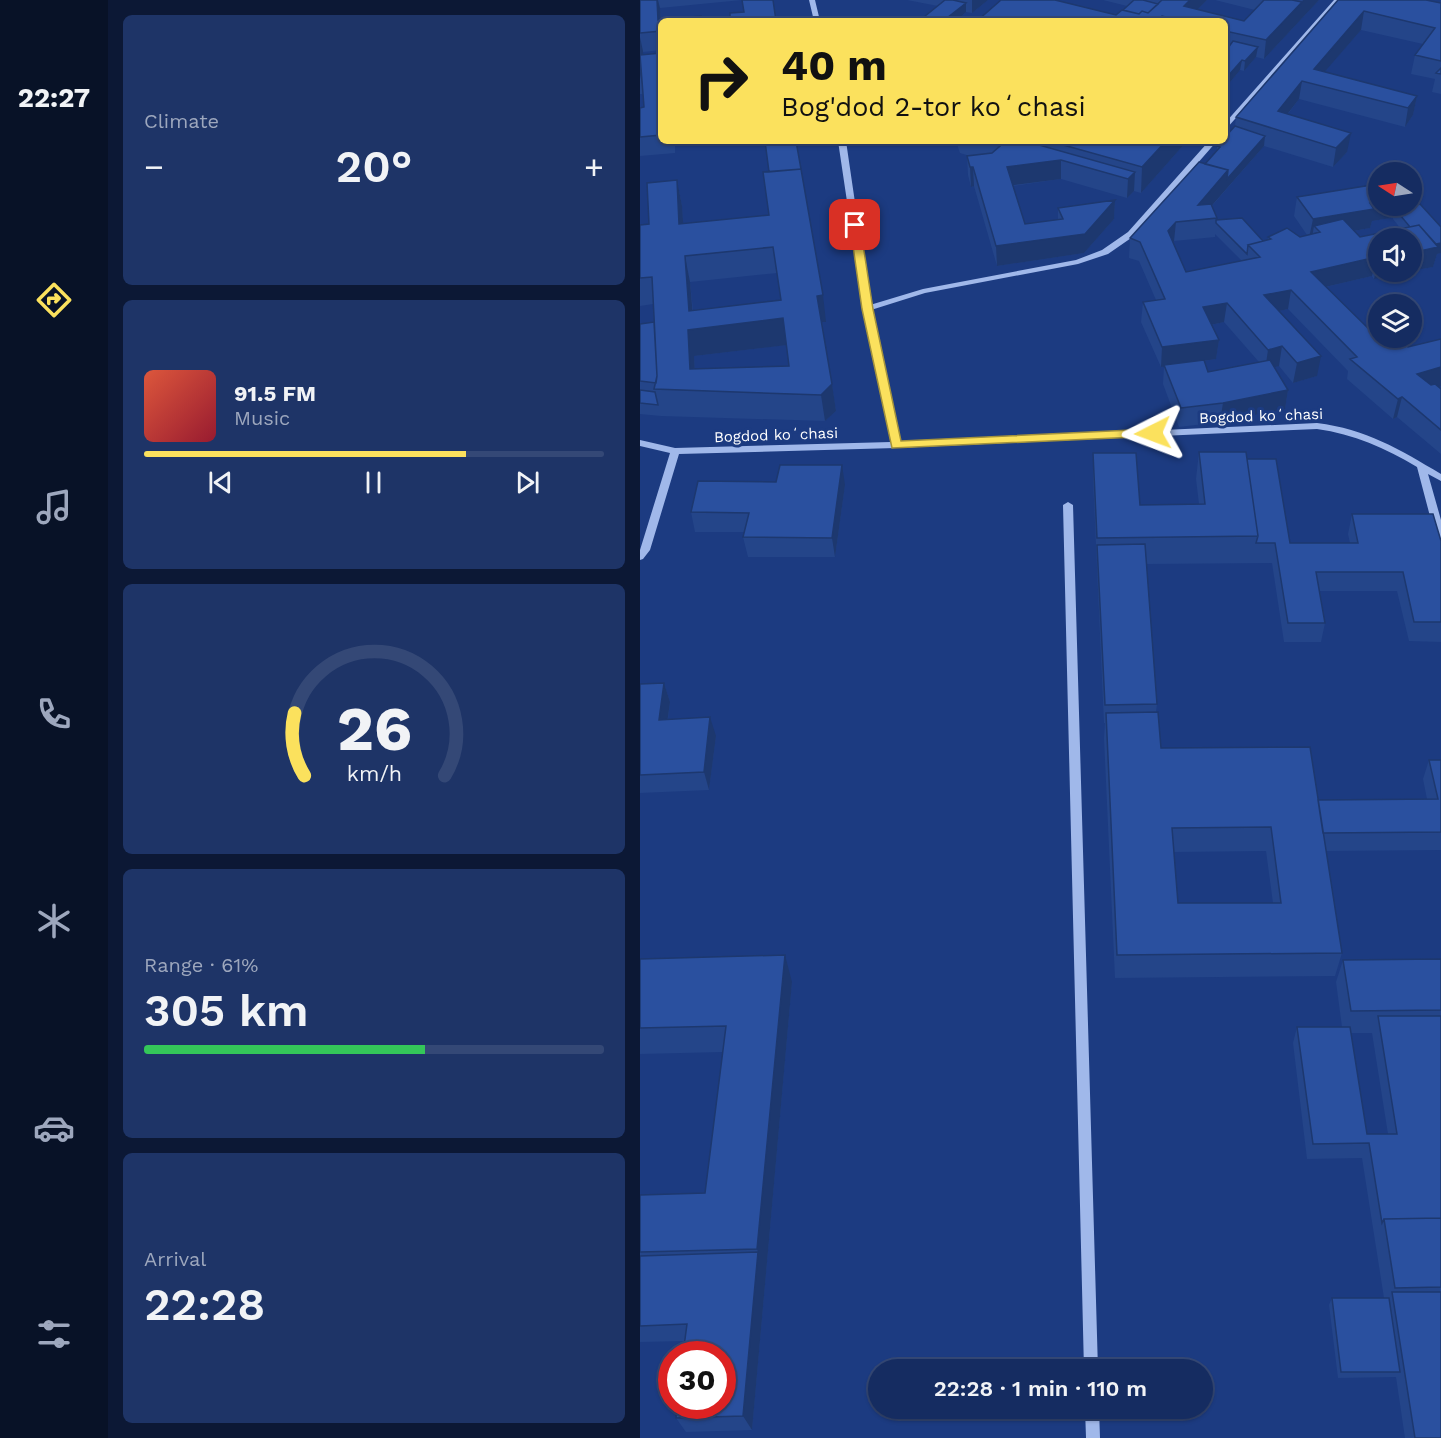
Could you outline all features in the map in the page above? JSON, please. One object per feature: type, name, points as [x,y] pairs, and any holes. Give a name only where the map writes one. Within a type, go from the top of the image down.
[{"type":"street","points":[[812,0],[816,18]]},
{"type":"street","points":[[1228,124],[1337,0]]},
{"type":"street","points":[[842,144],[867,309],[896,445]]},
{"type":"street","points":[[867,309],[923,291],[1078,262],[1105,252],[1131,234],[1210,144]]},
{"type":"street","name":"Bogdod koʻchasi","points":[[640,443],[675,451],[896,445],[1317,426],[1340,428],[1378,440],[1441,478]]},
{"type":"street","points":[[640,557],[675,451]]},
{"type":"street","points":[[1421,466],[1441,539]]},
{"type":"street","points":[[1068,505],[1091,1359]]},
{"type":"street","points":[[1092,1419],[1093,1438]]},
{"type":"building","points":[[640,0],[657,0],[658,31],[640,33]]},
{"type":"building","points":[[742,0],[773,0],[776,18],[730,18],[730,13],[744,12]]},
{"type":"building","points":[[945,0],[966,3],[947,18],[923,18]]},
{"type":"building","points":[[1001,0],[1055,0],[1116,15],[1122,10],[1139,14],[1142,11],[1148,13],[1162,0],[1190,0],[1184,6],[1244,21],[1264,0],[1302,2],[1266,40],[1228,32],[1228,18],[1162,16],[1160,18],[980,18]]},
{"type":"building","points":[[1134,0],[1158,4],[1148,13],[1142,11],[1139,14],[1123,10]]},
{"type":"building","points":[[1338,0],[1426,0],[1441,3],[1441,61],[1415,55],[1435,28],[1364,11],[1314,69],[1417,96],[1408,108],[1302,81],[1278,111],[1351,133],[1336,148],[1236,117]]},
{"type":"building","points":[[1233,41],[1258,47],[1228,76],[1228,48]]},
{"type":"building","points":[[658,53],[658,135],[640,137],[640,108],[644,107],[640,55]]},
{"type":"building","points":[[1235,126],[1265,136],[1227,179],[1228,170],[1205,164],[1220,147],[1217,146],[1219,144],[1228,144],[1228,134]]},
{"type":"building","points":[[765,144],[797,144],[801,169],[769,172]]},
{"type":"building","points":[[993,144],[1036,144],[1135,172],[1128,179],[1061,160],[1007,167],[1025,224],[1063,219],[1058,208],[1115,200],[1085,234],[996,246],[973,167],[970,167],[967,156],[992,153],[1000,146]]},
{"type":"building","points":[[1060,144],[1163,144],[1142,167]]},
{"type":"building","points":[[1199,162],[1228,170],[1198,205],[1211,204],[1217,218],[1176,222],[1168,231],[1186,272],[1260,257],[1248,245],[1271,239],[1268,237],[1287,228],[1300,237],[1320,232],[1314,226],[1343,219],[1360,237],[1368,235],[1368,259],[1311,272],[1368,328],[1368,348],[1422,348],[1422,344],[1441,339],[1441,367],[1417,374],[1431,385],[1435,384],[1441,389],[1441,430],[1402,397],[1398,399],[1350,359],[1357,357],[1291,290],[1264,295],[1321,356],[1297,363],[1282,346],[1268,350],[1227,303],[1203,307],[1219,340],[1162,347],[1143,302],[1165,299],[1140,242],[1130,238]]},
{"type":"building","points":[[801,169],[823,295],[817,296],[832,384],[821,395],[654,389],[657,376],[652,277],[640,278],[640,225],[649,224],[647,183],[677,180],[679,224],[769,215],[763,172]],"holes":[[[773,247],[781,300],[689,311],[685,256]],[[783,318],[789,366],[690,369],[688,330]]]},
{"type":"building","points":[[1368,186],[1368,210],[1313,219],[1297,197]]},
{"type":"building","points":[[1422,206],[1441,227],[1441,243],[1436,244],[1419,225],[1410,227],[1401,216],[1422,216]]},
{"type":"building","points":[[1242,218],[1263,241],[1248,245],[1247,254],[1216,223],[1216,220]]},
{"type":"building","points":[[1419,225],[1422,228],[1404,228]]},
{"type":"building","points":[[1422,228],[1438,247],[1422,251]]},
{"type":"building","points":[[654,322],[656,383],[640,381],[640,324]]},
{"type":"building","points":[[1204,360],[1208,372],[1270,360],[1288,390],[1223,403],[1181,408],[1164,365]]},
{"type":"building","points":[[640,390],[655,392],[658,405],[640,403]]},
{"type":"building","points":[[1199,452],[1246,452],[1258,536],[1097,538],[1093,453],[1136,453],[1140,505],[1205,504]]},
{"type":"building","points":[[1247,459],[1276,459],[1290,543],[1358,543],[1352,514],[1433,514],[1441,541],[1441,622],[1414,622],[1403,572],[1316,572],[1325,623],[1288,623],[1275,543],[1256,543],[1258,536]]},
{"type":"building","points":[[780,465],[842,465],[832,538],[743,537],[749,513],[691,512],[698,481],[776,482]]},
{"type":"building","points":[[1145,544],[1157,704],[1105,705],[1097,545]]},
{"type":"building","points":[[664,683],[659,720],[710,717],[704,772],[640,775],[640,684]]},
{"type":"building","points":[[1158,712],[1161,748],[1310,747],[1342,953],[1117,955],[1106,713]],"holes":[[[1271,827],[1281,903],[1178,903],[1172,828]]]},
{"type":"building","points":[[1429,760],[1441,760],[1441,832],[1323,833],[1318,800],[1438,799]]},
{"type":"building","points":[[785,955],[757,1249],[640,1252],[640,1195],[705,1193],[726,1026],[640,1028],[640,959]]},
{"type":"building","points":[[1441,959],[1441,1010],[1351,1011],[1343,960]]},
{"type":"building","points":[[1378,1016],[1441,1016],[1441,1218],[1384,1219],[1382,1223],[1369,1143],[1313,1144],[1297,1027],[1350,1027],[1367,1134],[1397,1134]]},
{"type":"building","points":[[1441,1218],[1441,1287],[1395,1288],[1384,1219]]},
{"type":"building","points":[[758,1252],[743,1416],[736,1416],[736,1341],[685,1341],[687,1324],[640,1326],[640,1256]]},
{"type":"building","points":[[1392,1292],[1441,1292],[1441,1438],[1415,1438]]},
{"type":"building","points":[[1332,1298],[1389,1298],[1400,1372],[1341,1372]]},
{"type":"route","points":[[855,225],[867,309],[896,445],[1153,433]]}]
